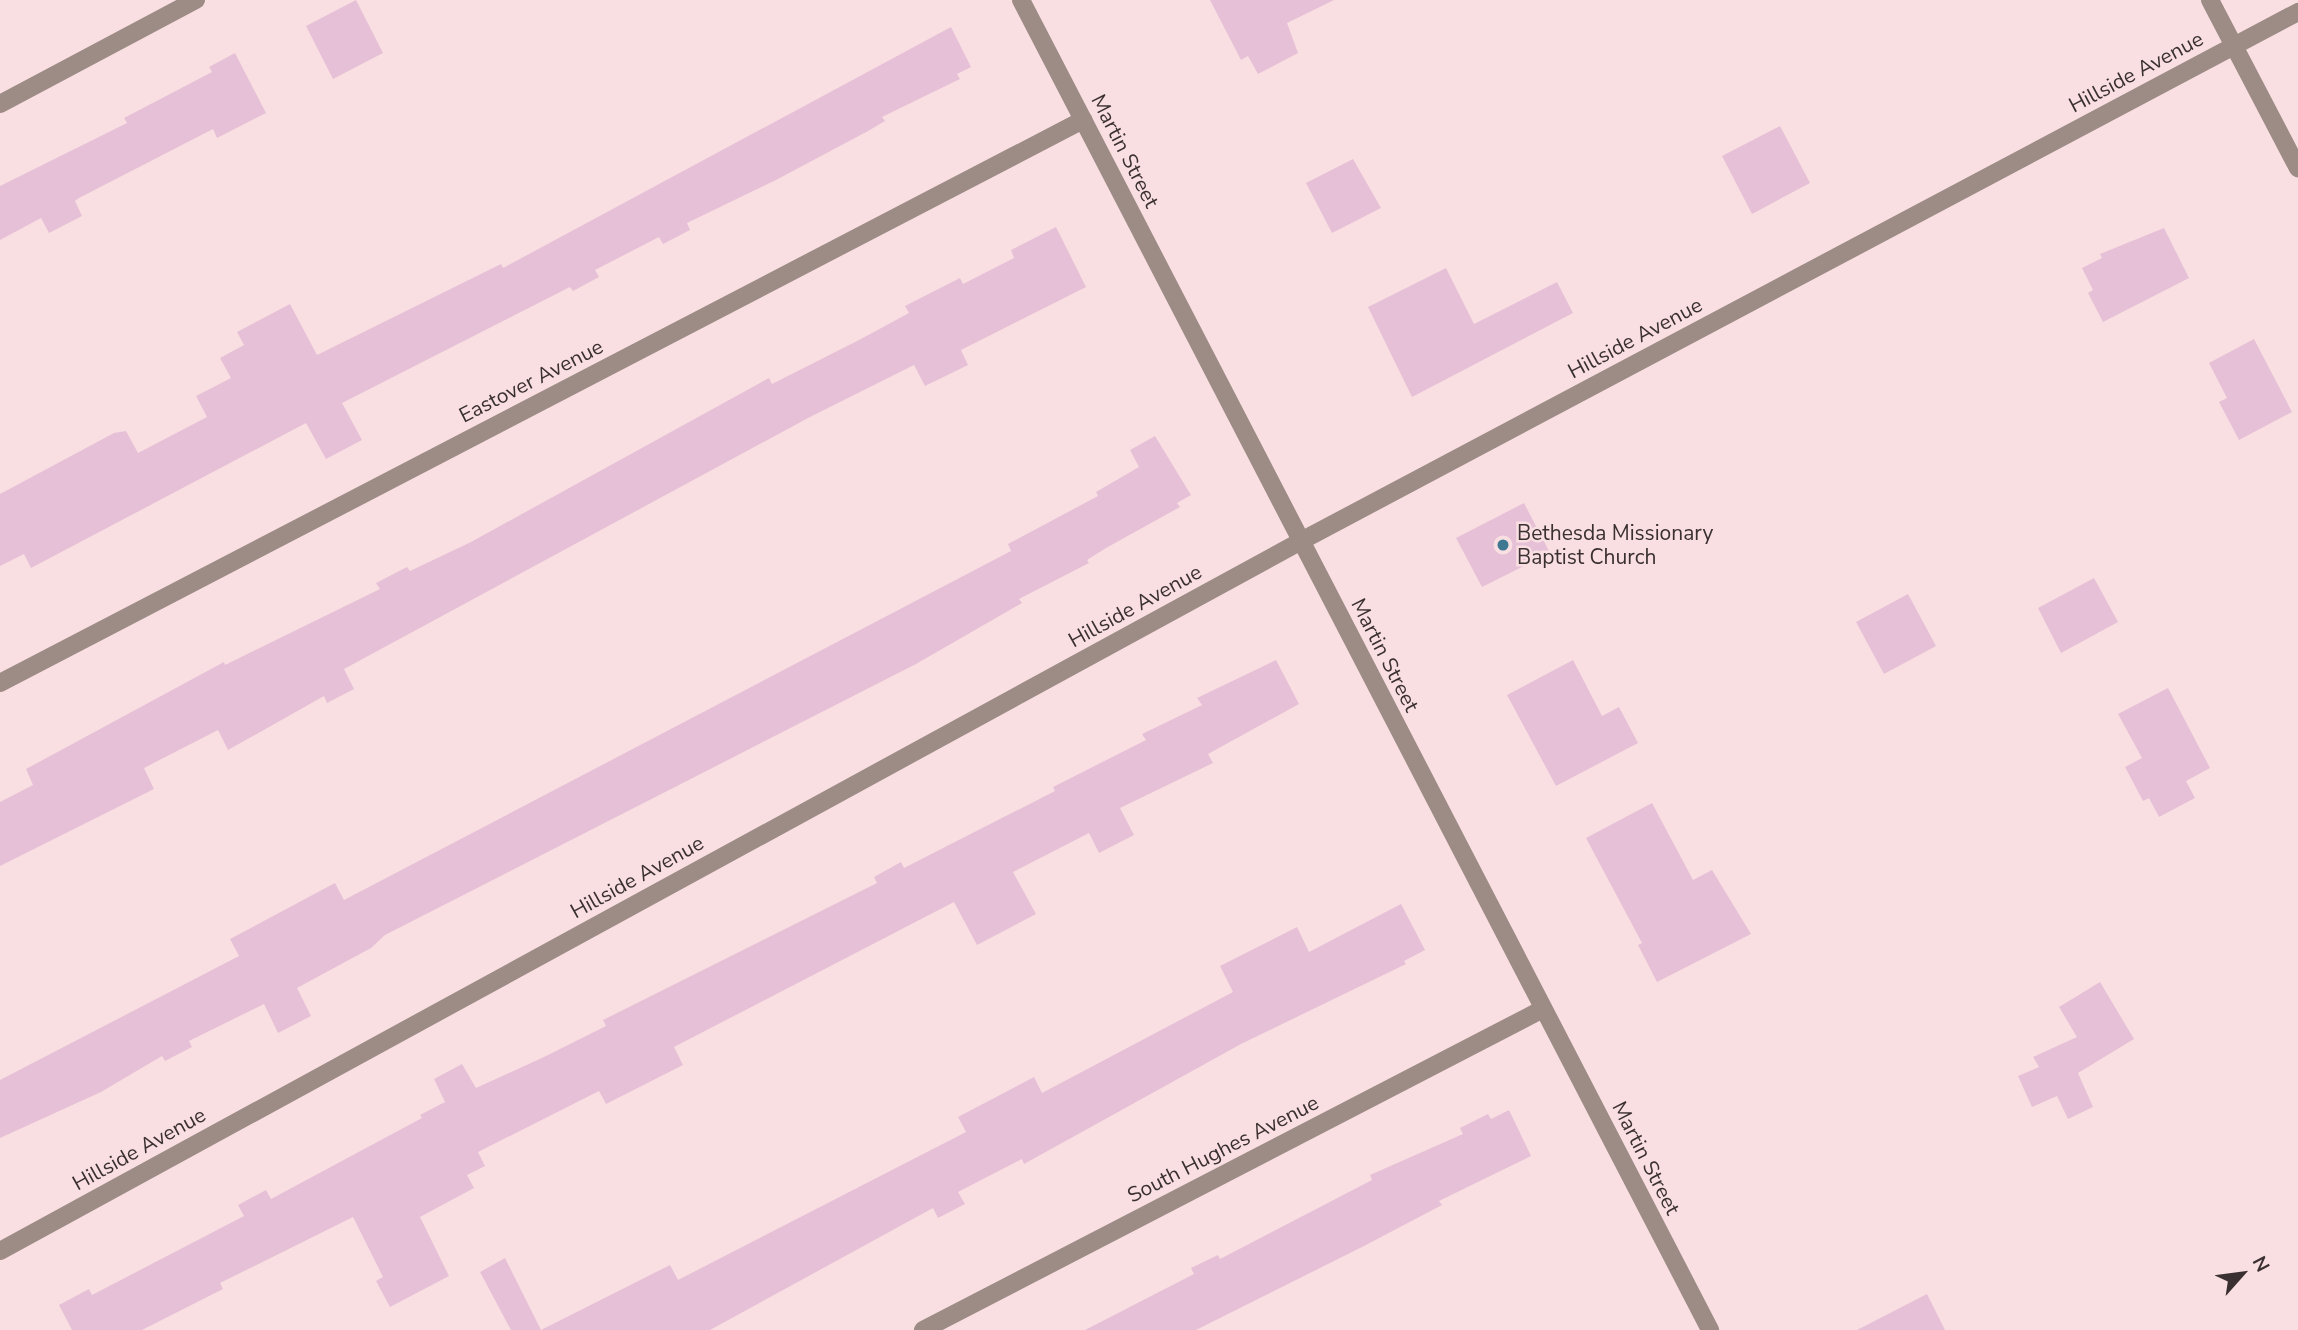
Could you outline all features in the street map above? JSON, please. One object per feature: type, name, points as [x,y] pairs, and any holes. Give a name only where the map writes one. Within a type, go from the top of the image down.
[{"type":"street","points":[[0,104],[197,0]]},
{"type":"street","name":"Martin Street","points":[[1021,0],[1710,1330]]},
{"type":"street","points":[[2210,0],[2298,169]]},
{"type":"street","name":"Hillside Avenue","points":[[0,1251],[1301,541],[2298,12]]},
{"type":"street","name":"Eastover Avenue","points":[[0,683],[1083,120]]},
{"type":"street","name":"South Hughes Avenue","points":[[923,1330],[1543,1009]]},
{"type":"building","points":[[356,0],[383,53],[333,79],[306,26]]},
{"type":"building","points":[[1210,0],[1334,0],[1287,23],[1298,53],[1258,74],[1248,56],[1241,60]]},
{"type":"building","points":[[951,27],[971,67],[957,74],[960,79],[882,117],[885,121],[776,180],[687,223],[690,230],[663,244],[659,237],[595,270],[599,277],[573,291],[570,287],[342,403],[362,440],[326,459],[306,423],[31,568],[24,554],[0,566],[0,494],[114,433],[126,431],[138,453],[207,417],[196,396],[231,378],[220,358],[244,345],[237,332],[290,304],[317,355],[501,264],[503,268]]},
{"type":"building","points":[[235,53],[266,113],[217,138],[213,129],[79,198],[75,201],[82,216],[49,233],[41,218],[0,240],[0,186],[127,123],[124,118],[212,72],[209,67]]},
{"type":"building","points":[[1780,126],[1810,183],[1752,214],[1722,156]]},
{"type":"building","points":[[1353,159],[1381,208],[1332,233],[1306,183]]},
{"type":"building","points":[[1056,227],[1086,287],[961,350],[968,365],[925,386],[914,365],[808,418],[344,669],[354,689],[327,703],[324,696],[228,750],[218,730],[144,768],[154,789],[0,866],[0,802],[33,785],[26,769],[224,662],[225,665],[380,589],[376,583],[407,567],[410,571],[471,542],[769,378],[772,384],[859,340],[909,313],[905,306],[960,278],[963,284],[1014,258],[1011,250]]},
{"type":"building","points":[[2164,228],[2189,278],[2103,322],[2088,293],[2093,290],[2082,268],[2102,258],[2100,254]]},
{"type":"building","points":[[1446,268],[1474,324],[1557,282],[1573,313],[1412,397],[1368,307]]},
{"type":"building","points":[[2254,339],[2292,412],[2239,440],[2219,402],[2227,398],[2209,363]]},
{"type":"building","points":[[1155,436],[1191,495],[1177,503],[1180,507],[1106,548],[1087,560],[1089,563],[1019,599],[1022,603],[916,664],[385,935],[371,948],[297,988],[311,1016],[278,1033],[264,1004],[189,1041],[192,1047],[165,1061],[162,1056],[101,1092],[0,1138],[0,1080],[239,956],[230,939],[335,883],[344,900],[1011,551],[1008,544],[1098,496],[1096,492],[1139,467],[1130,450]]},
{"type":"building","name":"Bethesda Missionary Baptist Church","points":[[1524,503],[1550,553],[1482,587],[1456,538]]},
{"type":"building","points":[[2094,578],[2118,622],[2061,653],[2038,608]]},
{"type":"building","points":[[1908,594],[1936,646],[1884,674],[1856,622]]},
{"type":"building","points":[[1276,660],[1299,704],[1208,754],[1213,763],[1120,808],[1134,835],[1099,853],[1089,833],[1013,872],[1036,914],[977,945],[954,902],[674,1047],[683,1065],[606,1104],[599,1091],[478,1152],[485,1166],[467,1175],[474,1188],[420,1217],[449,1276],[390,1307],[376,1281],[383,1277],[353,1217],[220,1283],[223,1289],[142,1330],[72,1330],[59,1305],[89,1289],[92,1295],[244,1216],[238,1205],[266,1190],[271,1199],[422,1118],[420,1115],[445,1102],[434,1079],[462,1064],[476,1088],[544,1057],[606,1026],[603,1020],[877,883],[874,877],[901,862],[904,868],[1055,791],[1053,787],[1146,740],[1142,734],[1202,705],[1197,698]]},
{"type":"building","points":[[1573,660],[1602,716],[1619,707],[1638,743],[1556,786],[1507,695]]},
{"type":"building","points":[[2168,688],[2210,768],[2186,781],[2195,798],[2159,817],[2149,798],[2143,801],[2125,767],[2142,758],[2118,714]]},
{"type":"building","points":[[1652,803],[1693,880],[1712,870],[1751,934],[1657,982],[1638,945],[1642,943],[1586,838]]},
{"type":"building","points":[[1401,904],[1425,950],[1404,961],[1406,964],[1241,1044],[1024,1164],[1022,1159],[958,1192],[965,1204],[938,1218],[933,1208],[710,1330],[541,1330],[670,1265],[678,1280],[966,1132],[958,1117],[1034,1077],[1042,1093],[1233,992],[1220,966],[1297,927],[1309,952]]},
{"type":"building","points":[[2100,982],[2134,1039],[2078,1073],[2093,1107],[2068,1119],[2057,1096],[2032,1107],[2018,1076],[2039,1067],[2033,1057],[2077,1037],[2059,1007]]},
{"type":"building","points":[[1509,1110],[1531,1156],[1439,1201],[1442,1205],[1364,1246],[1196,1330],[1085,1330],[1194,1274],[1191,1268],[1218,1255],[1220,1259],[1372,1180],[1370,1175],[1463,1134],[1460,1128],[1488,1114],[1491,1119]]},
{"type":"building","points":[[505,1258],[541,1330],[511,1330],[480,1272]]},
{"type":"building","points":[[1927,1294],[1945,1330],[1857,1330]]},
{"type":"place","name":"Bethesda Missionary Baptist Church","points":[[1503,545]]}]
